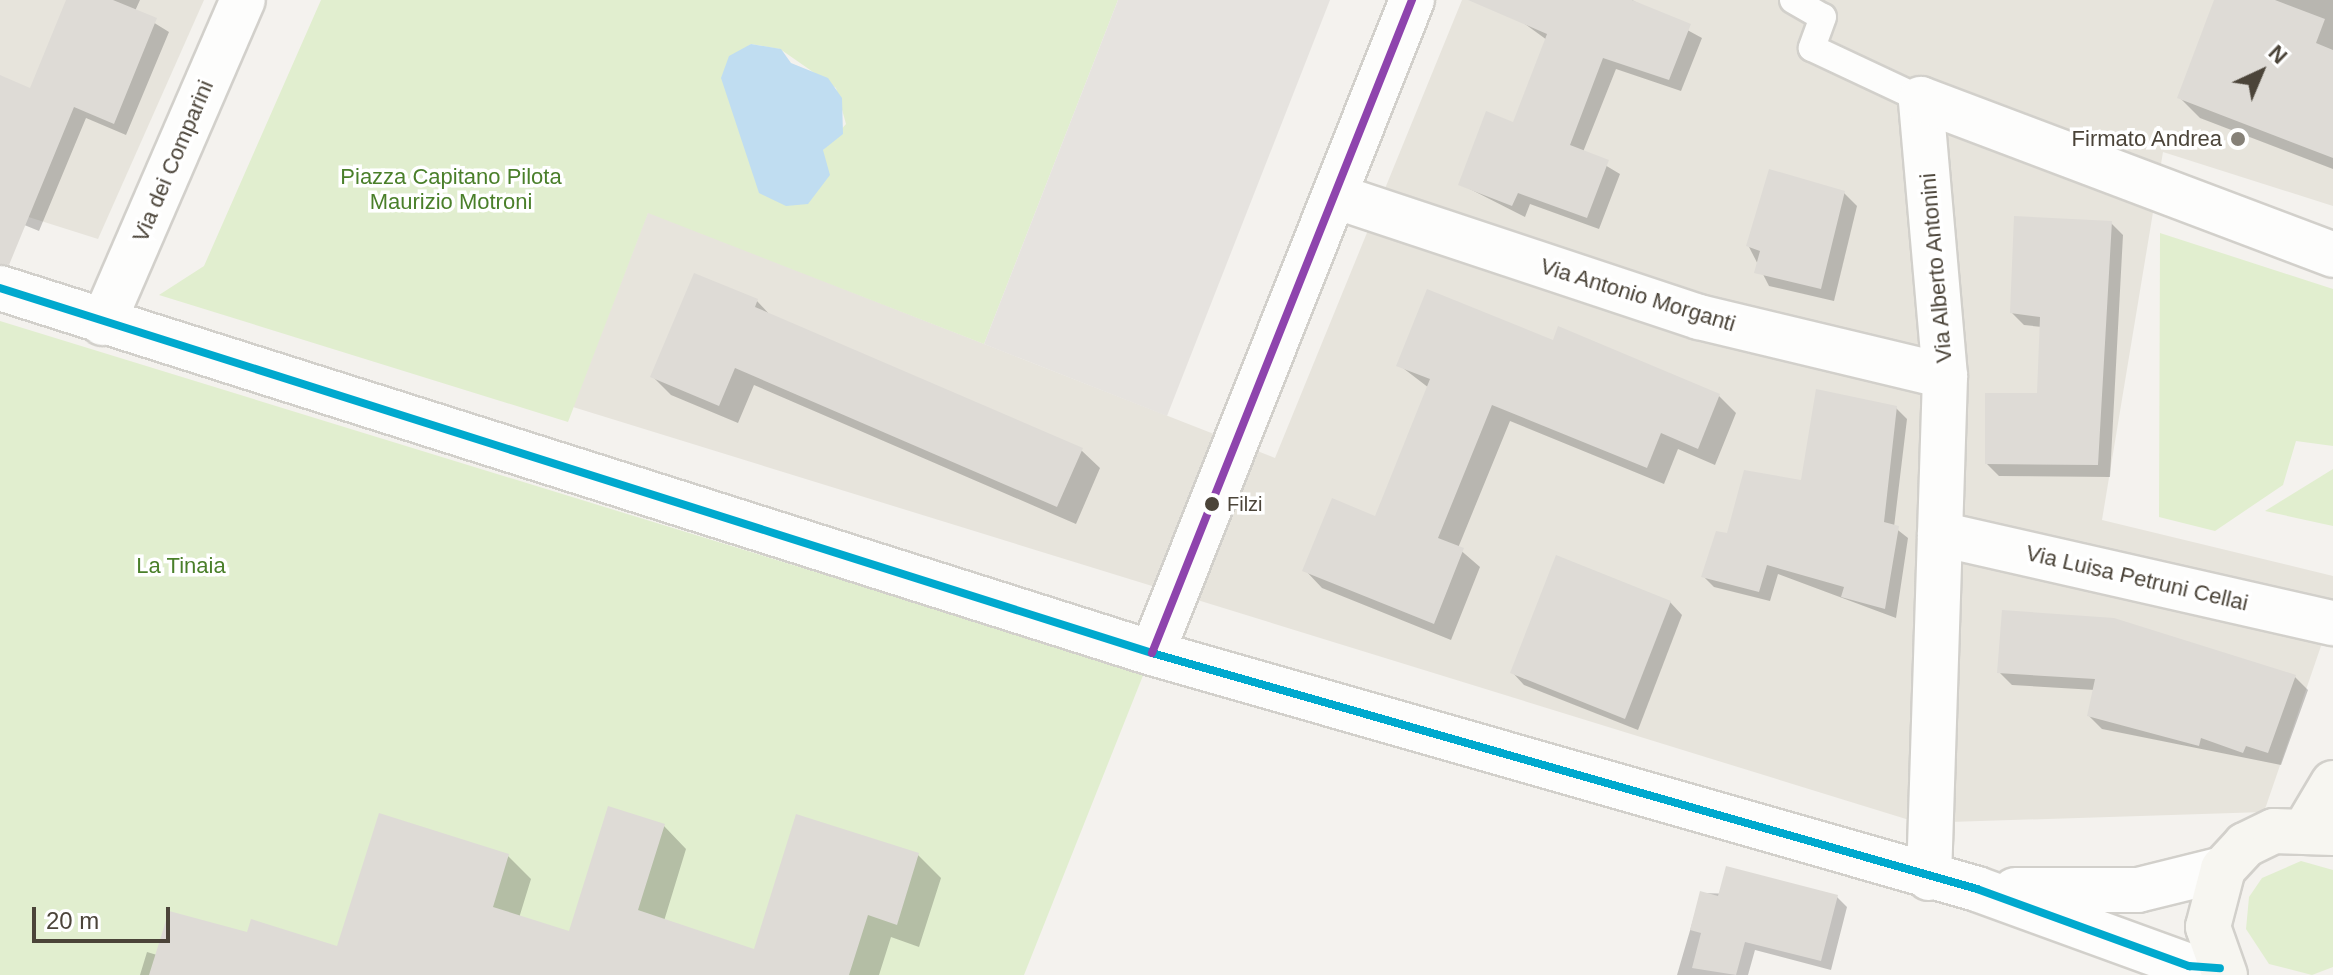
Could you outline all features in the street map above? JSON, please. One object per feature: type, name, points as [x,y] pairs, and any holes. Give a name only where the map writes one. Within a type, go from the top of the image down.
[{"type":"street","name":"Via dei Comparini","points":[[103,323],[243,0]]},
{"type":"street","points":[[1152,653],[1412,0]]},
{"type":"street","points":[[1921,99],[2333,255]]},
{"type":"street","name":"Via Alberto Antonini","points":[[1921,99],[1945,376],[1929,878]]},
{"type":"street","name":"Via Antonio Morganti","points":[[1335,196],[1699,317],[1945,376]]},
{"type":"street","points":[[0,288],[1152,653],[1929,878],[1977,889],[2189,966],[2223,972],[2208,912],[2223,869],[2259,836],[2320,830],[2333,783]]},
{"type":"street","name":"Via Luisa Petruni Cellai","points":[[1940,534],[2333,623]]},
{"type":"street","points":[[1977,889],[2138,890],[2223,869]]},
{"type":"lane","points":[[1793,0],[1823,17],[1812,48],[1921,99]]},
{"type":"shaded area","points":[[0,0],[204,0],[98,239],[0,208]]},
{"type":"shaded area","points":[[1118,0],[1330,0],[1167,416],[984,344]]},
{"type":"shaded area","points":[[1462,0],[2333,0],[2333,206],[2163,152],[2102,520],[2333,576],[2333,611],[2264,812],[1919,823],[573,407],[648,212],[1275,458]]},
{"type":"green space","name":"Piazza Capitano Pilota Maurizio Motroni","points":[[321,0],[1118,0],[984,344],[648,213],[568,422],[159,295],[204,266]],"holes":[[[751,44],[780,49],[836,88],[846,124],[823,150],[738,53]]]},
{"type":"green space","points":[[2160,233],[2333,289],[2333,446],[2296,441],[2283,485],[2215,531],[2159,517]]},
{"type":"green space","name":"La Tinaia","points":[[0,321],[1144,673],[1024,975],[0,975]]},
{"type":"green space","points":[[2333,469],[2333,526],[2265,511]]},
{"type":"green space","points":[[2301,861],[2333,870],[2333,967],[2312,975],[2269,964],[2246,929],[2249,897],[2262,878]]},
{"type":"water","points":[[751,44],[781,49],[791,63],[828,78],[842,98],[843,134],[823,150],[830,175],[808,204],[786,206],[759,193],[721,78],[729,56]]},
{"type":"building","points":[[66,0],[113,0],[157,18],[114,124],[74,107],[9,265],[0,264],[0,75],[30,88]]},
{"type":"building","points":[[1468,0],[1632,0],[1691,24],[1669,80],[1603,58],[1570,145],[1609,160],[1587,218],[1518,193],[1512,206],[1458,185],[1486,111],[1513,122],[1547,34]]},
{"type":"building","points":[[2214,0],[2275,0],[2325,19],[2316,43],[2333,50],[2333,158],[2177,98]]},
{"type":"building","points":[[1769,169],[1845,191],[1821,289],[1754,273],[1760,251],[1746,246]]},
{"type":"building","points":[[2014,216],[2112,221],[2098,465],[1985,464],[1985,393],[2037,393],[2040,317],[2010,313]]},
{"type":"building","points":[[694,273],[758,299],[755,307],[1083,448],[1057,507],[735,368],[719,406],[650,377]]},
{"type":"building","points":[[1427,289],[1553,340],[1558,326],[1720,394],[1698,449],[1661,433],[1647,468],[1492,405],[1438,538],[1464,548],[1434,624],[1302,571],[1332,498],[1375,516],[1430,379],[1396,366]]},
{"type":"building","points":[[1816,389],[1897,406],[1884,522],[1899,526],[1885,609],[1841,597],[1844,587],[1767,565],[1759,592],[1701,577],[1716,531],[1727,533],[1744,470],[1801,480]]},
{"type":"building","points":[[1556,555],[1671,601],[1625,719],[1510,673]]},
{"type":"building","points":[[2002,610],[2114,618],[2296,675],[2268,753],[2246,746],[2243,753],[2201,738],[2199,746],[2087,716],[2095,679],[1997,673]]},
{"type":"building","points":[[608,806],[665,824],[638,910],[754,949],[796,814],[919,853],[897,925],[868,915],[849,975],[149,975],[169,911],[247,932],[251,919],[337,946],[379,813],[509,854],[493,907],[569,931]]},
{"type":"building","points":[[1726,866],[1838,895],[1821,961],[1745,942],[1736,975],[1692,968],[1701,933],[1690,930],[1700,891],[1718,896]]},
{"type":"transit line","points":[[1152,653],[1412,0]]},
{"type":"transit line","points":[[0,288],[1152,653],[1977,889],[2189,966],[2220,968]]},
{"type":"place","name":"Firmato Andrea","points":[[2238,139]]},
{"type":"place","name":"Filzi","points":[[1212,504]]}]
